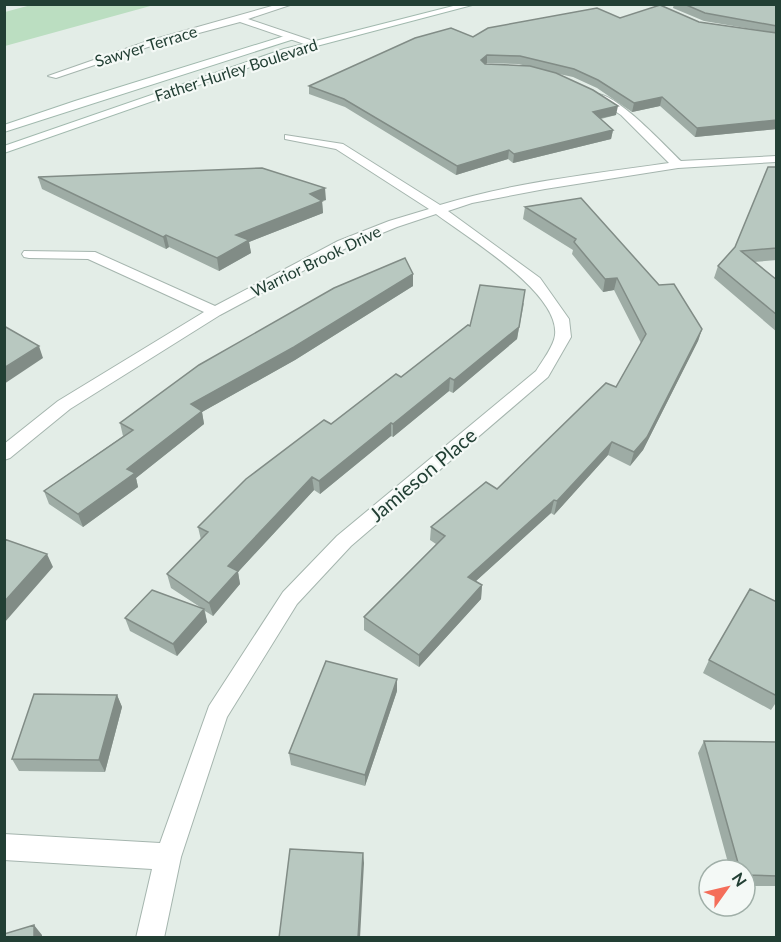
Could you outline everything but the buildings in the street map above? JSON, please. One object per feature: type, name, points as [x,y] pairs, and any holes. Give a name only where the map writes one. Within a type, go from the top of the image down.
[{"type":"street","name":"Sawyer Terrace","points":[[53,76],[151,43],[290,4]]},
{"type":"street","name":"Father Hurley Boulevard","points":[[4,150],[244,65],[313,44],[472,4]]},
{"type":"street","points":[[240,19],[313,44]]},
{"type":"street","name":"Father Hurley Boulevard","points":[[4,129],[79,103],[313,32]]},
{"type":"street","points":[[589,91],[625,113],[678,165]]},
{"type":"street","name":"Jamieson Place","points":[[150,938],[168,857],[217,713],[290,598],[344,541],[542,374],[563,337],[562,319],[535,282],[437,209],[339,146],[289,137]]},
{"type":"street","name":"Warrior Brook Drive","points":[[4,454],[64,405],[215,312],[343,244],[393,224],[437,209],[545,185],[678,165],[777,159]]},
{"type":"street","points":[[29,254],[90,255],[215,312]]},
{"type":"street","points":[[4,847],[168,857]]},
{"type":"green space","points":[[31,5],[154,5],[5,46],[5,12]]}]
